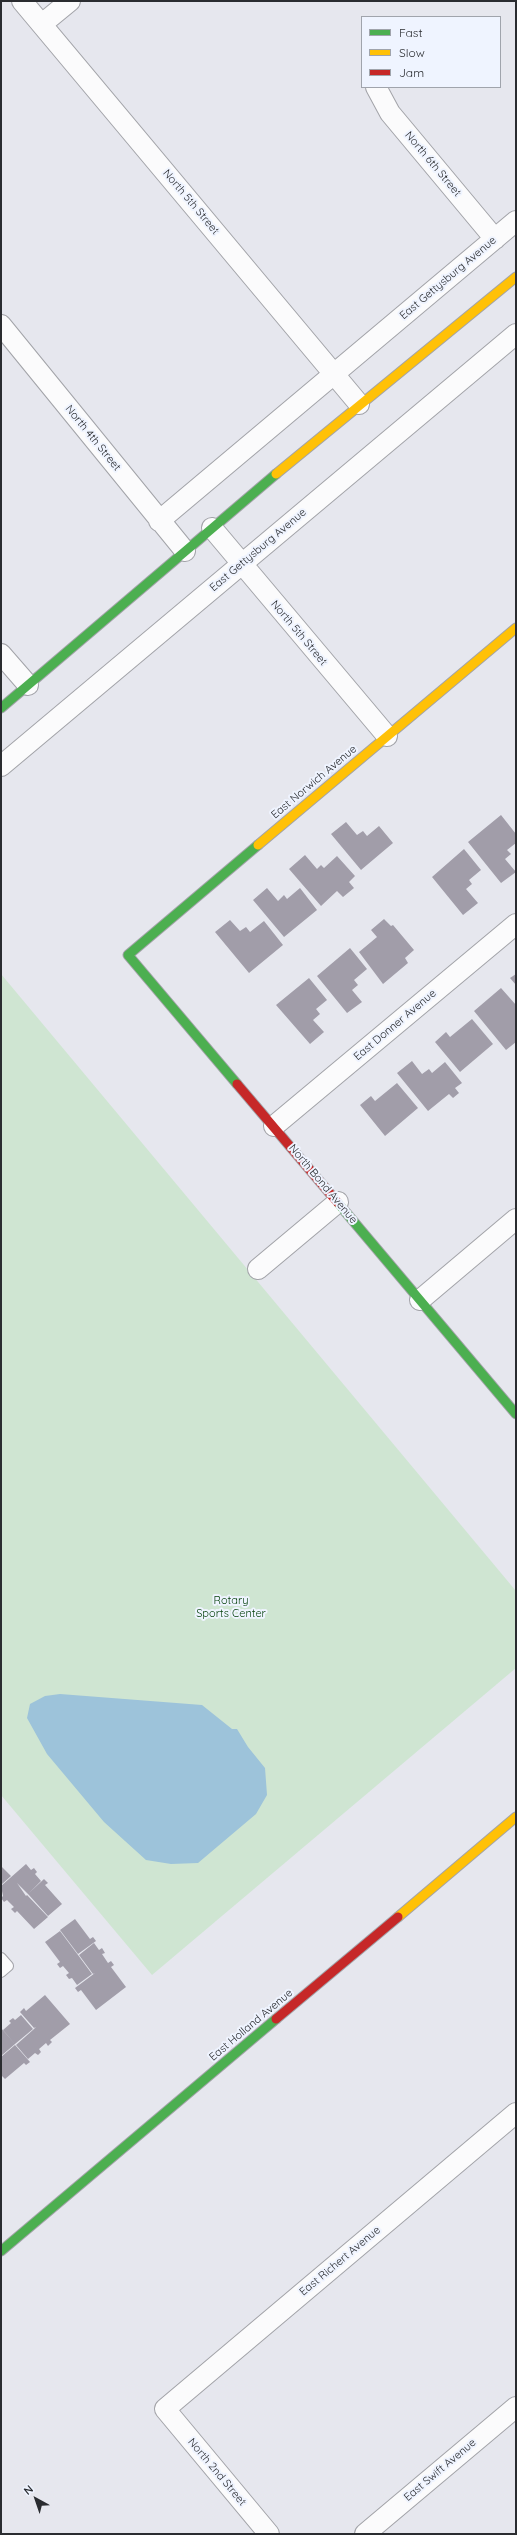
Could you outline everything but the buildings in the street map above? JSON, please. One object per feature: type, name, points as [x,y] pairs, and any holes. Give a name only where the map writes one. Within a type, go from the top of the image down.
[{"type":"street","name":"North 5th Street","points":[[22,1],[359,404]]},
{"type":"street","points":[[42,24],[70,1]]},
{"type":"street","name":"North 6th Street","points":[[377,88],[390,113],[495,239]]},
{"type":"street","name":"East Gettysburg Avenue","points":[[160,521],[516,221]]},
{"type":"street","points":[[1,708],[359,404],[516,277]]},
{"type":"street","name":"North 4th Street","points":[[1,325],[185,551]]},
{"type":"street","name":"East Gettysburg Avenue","points":[[1,766],[516,334]]},
{"type":"street","name":"North 5th Street","points":[[212,528],[387,736]]},
{"type":"street","name":"East Norwich Avenue","points":[[128,955],[516,628]]},
{"type":"street","points":[[1,654],[28,685]]},
{"type":"street","name":"East Donner Avenue","points":[[274,1126],[516,924]]},
{"type":"street","name":"North Bond Avenue","points":[[128,955],[516,1414]]},
{"type":"street","points":[[258,1269],[338,1202]]},
{"type":"street","points":[[420,1300],[516,1219]]},
{"type":"street","name":"East Holland Avenue","points":[[1,2252],[516,1817]]},
{"type":"street","name":"East Richert Avenue","points":[[165,2409],[516,2113]]},
{"type":"street","name":"East Swift Avenue","points":[[365,2534],[516,2406]]},
{"type":"street","name":"North 2nd Street","points":[[165,2409],[269,2534]]},
{"type":"lane","points":[[1,1958],[8,1966],[1,1972]]},
{"type":"green space","name":"Rotary Sports Center","points":[[1,974],[516,1591],[516,1668],[152,1975],[1,1795]]},
{"type":"water","points":[[60,1694],[202,1705],[232,1729],[237,1729],[248,1747],[265,1768],[267,1795],[256,1814],[198,1863],[171,1864],[146,1860],[104,1822],[47,1754],[27,1718],[30,1704],[45,1696]]},
{"type":"traffic: fast","points":[[1,708],[276,474]]},
{"type":"traffic: fast","points":[[237,1084],[128,955],[258,845]]},
{"type":"traffic: fast","points":[[338,1203],[516,1414]]},
{"type":"traffic: fast","points":[[1,2251],[276,2019]]},
{"type":"traffic: slow","points":[[276,474],[516,277]]},
{"type":"traffic: slow","points":[[258,845],[516,628]]},
{"type":"traffic: slow","points":[[398,1917],[516,1817]]},
{"type":"traffic: jam","points":[[237,1084],[338,1203]]},
{"type":"traffic: jam","points":[[276,2019],[398,1917]]}]
